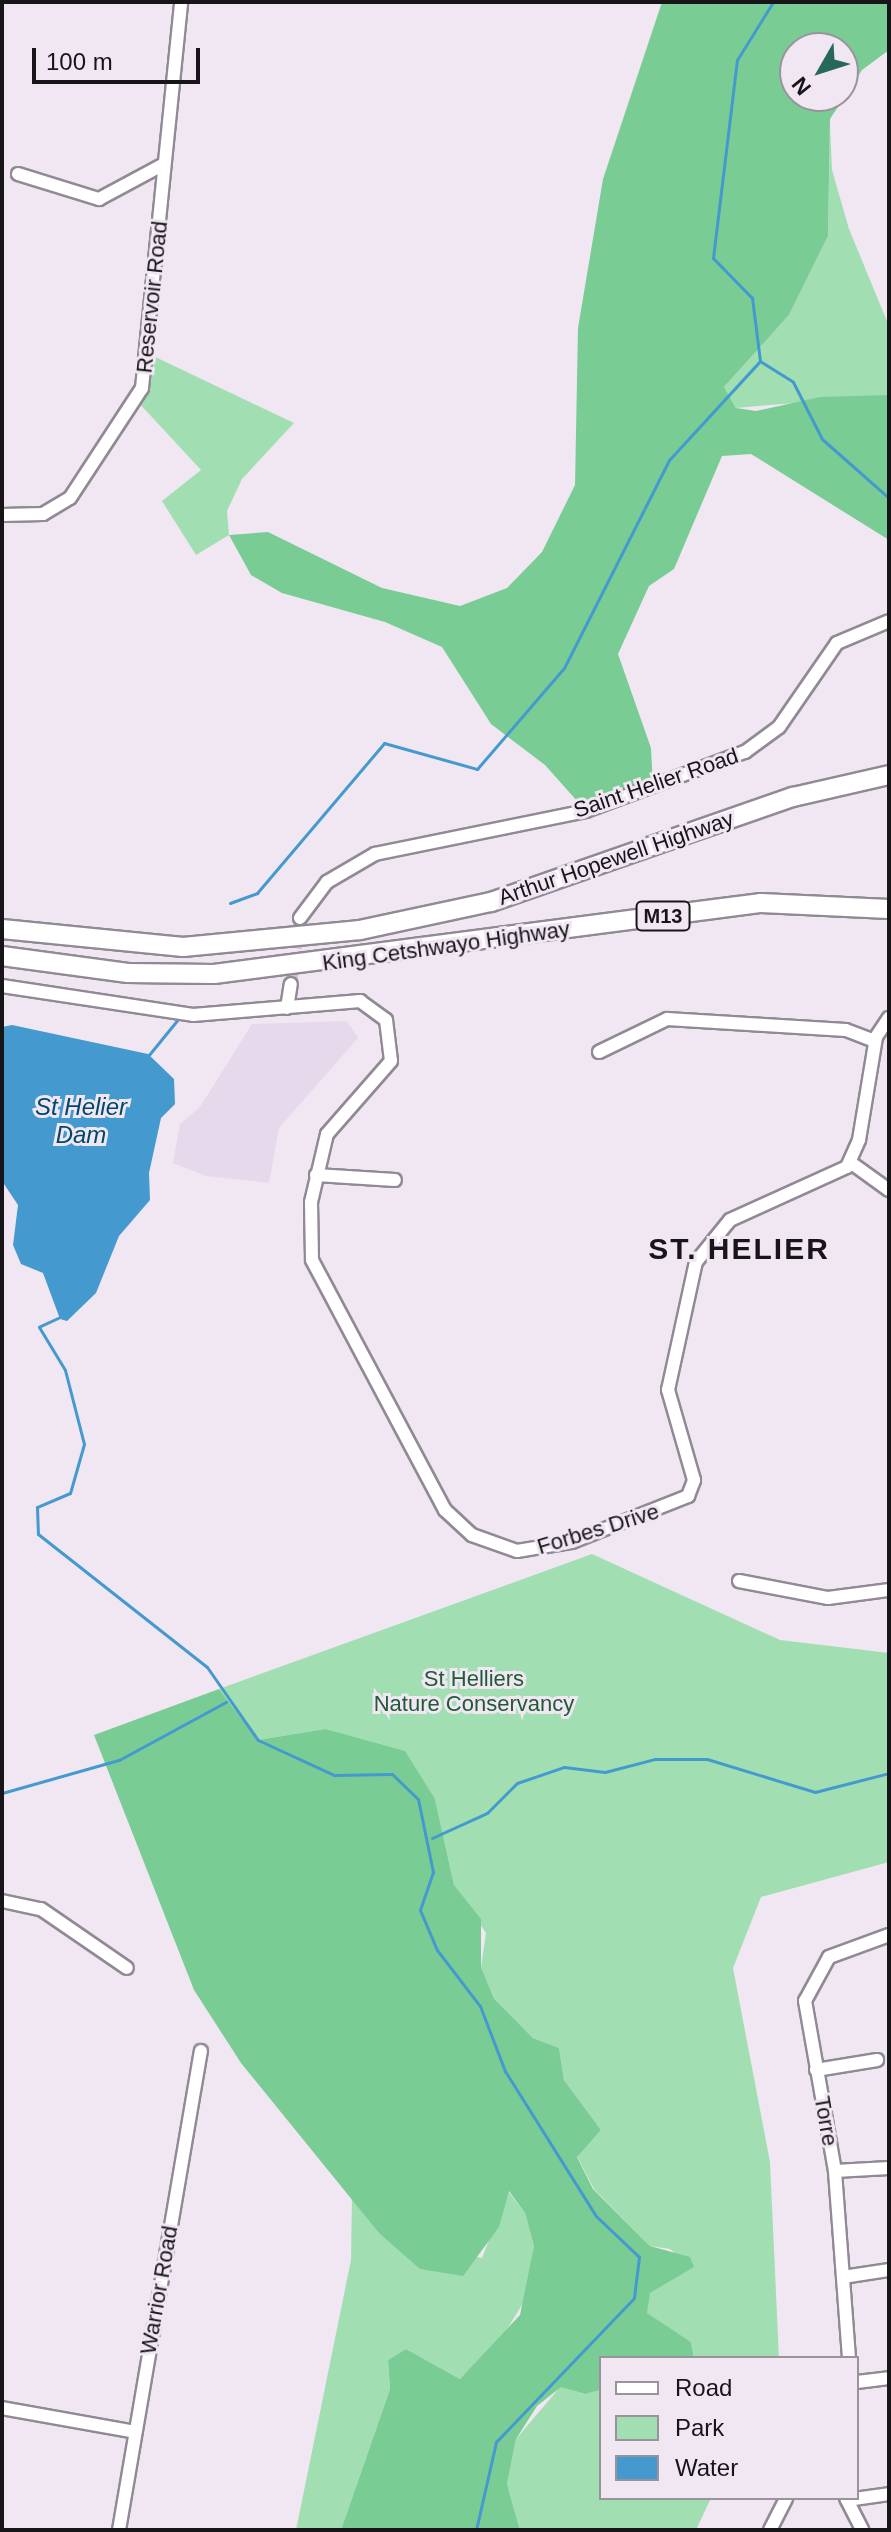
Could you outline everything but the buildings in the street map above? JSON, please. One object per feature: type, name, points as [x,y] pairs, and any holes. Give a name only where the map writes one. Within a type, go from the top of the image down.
[{"type":"highway","name":"Arthur Hopewell Highway","points":[[439,915],[793,797],[889,775]]},
{"type":"highway","name":"King Cetshwayo Highway","points":[[2,956],[128,973],[214,974],[761,903],[889,909]]},
{"type":"highway","name":"King Cetshwayo Highway","points":[[2,929],[183,947],[290,940],[439,915]]},
{"type":"street","name":"Reservoir Road","points":[[2,515],[43,514],[63,504],[137,400],[149,354],[181,2]]},
{"type":"street","points":[[18,174],[99,199],[164,164]]},
{"type":"street","name":"Saint Helier Road","points":[[300,918],[327,882],[375,854],[586,811],[745,752],[779,727],[837,643],[889,621]]},
{"type":"street","points":[[2,986],[193,1015],[287,1008],[291,984]]},
{"type":"street","name":"Forbes Drive","points":[[287,1008],[360,1001],[386,1020],[392,1035],[384,1074],[334,1122],[316,1175],[309,1232],[320,1283],[432,1490],[472,1535],[530,1551],[688,1496],[694,1480],[668,1390],[696,1262],[722,1225],[829,1180],[850,1162]]},
{"type":"street","points":[[889,1018],[875,1041],[850,1162],[889,1190]]},
{"type":"street","points":[[599,1052],[667,1019],[846,1030],[875,1041]]},
{"type":"street","points":[[316,1175],[395,1180]]},
{"type":"street","points":[[739,1581],[828,1598],[889,1590]]},
{"type":"street","points":[[2,1901],[41,1909],[127,1968]]},
{"type":"street","name":"Torre","points":[[849,2356],[835,2171],[805,2010],[817,1970],[835,1953],[889,1935]]},
{"type":"street","name":"Warrior Road","points":[[119,2530],[201,2051]]},
{"type":"street","points":[[816,2070],[877,2060]]},
{"type":"street","points":[[835,2171],[889,2168]]},
{"type":"street","points":[[843,2277],[889,2270]]},
{"type":"street","points":[[859,2382],[889,2378]]},
{"type":"street","points":[[2,2408],[135,2432]]},
{"type":"street","points":[[859,2498],[889,2494]]},
{"type":"street","points":[[770,2530],[785,2500]]},
{"type":"street","points":[[851,2500],[862,2530]]},
{"type":"shaded area","points":[[347,1021],[358,1038],[279,1128],[269,1183],[206,1176],[173,1163],[180,1124],[200,1107],[252,1024]]},
{"type":"green space","points":[[662,2],[889,2],[889,50],[859,75],[859,32],[779,32],[779,112],[835,112],[830,119],[828,236],[789,315],[724,387],[736,408],[756,411],[820,397],[889,395],[889,540],[751,454],[722,456],[674,569],[649,586],[618,654],[651,748],[653,787],[586,811],[545,765],[491,724],[442,647],[385,622],[282,593],[251,575],[229,535],[268,532],[382,588],[460,606],[507,588],[542,552],[575,485],[578,328],[603,179]]},
{"type":"green space","points":[[830,126],[832,170],[849,229],[889,326],[889,395],[736,408],[724,387],[789,315],[828,236]]},
{"type":"green space","points":[[149,354],[294,423],[242,479],[227,511],[229,535],[196,555],[162,501],[201,470],[137,401]]},
{"type":"green space","name":"St Helliers Nature Conservancy","points":[[592,1554],[780,1640],[889,1653],[889,1862],[761,1897],[733,1968],[770,2162],[779,2356],[694,2356],[691,2342],[646,2313],[649,2293],[693,2267],[670,2249],[650,2246],[594,2189],[577,2156],[601,2130],[564,2080],[559,2048],[533,2038],[494,2000],[481,1967],[486,1933],[454,1885],[435,1799],[325,1729],[258,1740],[219,1689]]},
{"type":"green space","points":[[219,1689],[258,1740],[325,1729],[405,1751],[435,1799],[454,1885],[481,1919],[481,1967],[494,1999],[533,2038],[559,2048],[564,2080],[601,2130],[577,2157],[593,2189],[650,2246],[690,2257],[694,2267],[650,2293],[647,2313],[691,2342],[694,2356],[599,2356],[599,2390],[585,2394],[561,2387],[537,2406],[516,2439],[507,2484],[520,2530],[341,2530],[390,2389],[388,2360],[406,2349],[460,2379],[520,2315],[534,2246],[525,2213],[509,2191],[499,2227],[463,2276],[420,2269],[379,2233],[241,2063],[194,1990],[94,1735]]},
{"type":"green space","points":[[352,2191],[379,2233],[482,2258],[508,2191],[525,2213],[534,2246],[530,2292],[499,2342],[460,2379],[406,2349],[388,2360],[390,2389],[341,2530],[296,2530],[351,2260]]},
{"type":"green space","points":[[561,2386],[584,2394],[599,2390],[599,2500],[710,2500],[696,2530],[520,2530],[507,2484],[516,2439]]},
{"type":"water","name":"St Helier Dam","points":[[12,1025],[148,1054],[174,1079],[175,1104],[161,1118],[149,1173],[150,1200],[119,1236],[96,1293],[67,1321],[60,1319],[43,1273],[21,1264],[13,1245],[18,1205],[2,1181],[2,1027]]},
{"type":"waterway","points":[[230,903],[257,893],[384,743],[477,769],[564,668],[669,460],[760,361],[752,298],[713,258],[737,60],[773,2]]},
{"type":"waterway","points":[[760,361],[793,382],[822,439],[889,498]]},
{"type":"waterway","points":[[148,1056],[179,1018]]},
{"type":"waterway","points":[[60,1317],[39,1327],[65,1370],[84,1444],[70,1493],[37,1507],[38,1534],[207,1667],[258,1740],[334,1775],[392,1774],[418,1799],[433,1872],[420,1910],[437,1950],[480,2006],[505,2071],[596,2216],[639,2257],[634,2298],[496,2442],[476,2530]]},
{"type":"waterway","points":[[2,1793],[119,1760],[226,1702]]},
{"type":"waterway","points":[[432,1838],[487,1813],[517,1783],[564,1767],[605,1772],[655,1759],[707,1759],[815,1792],[889,1773]]},
{"type":"tunnel","points":[[291,984],[300,918]]},
{"type":"district","name":"ST. HELIER","points":[[739,1249]]}]
